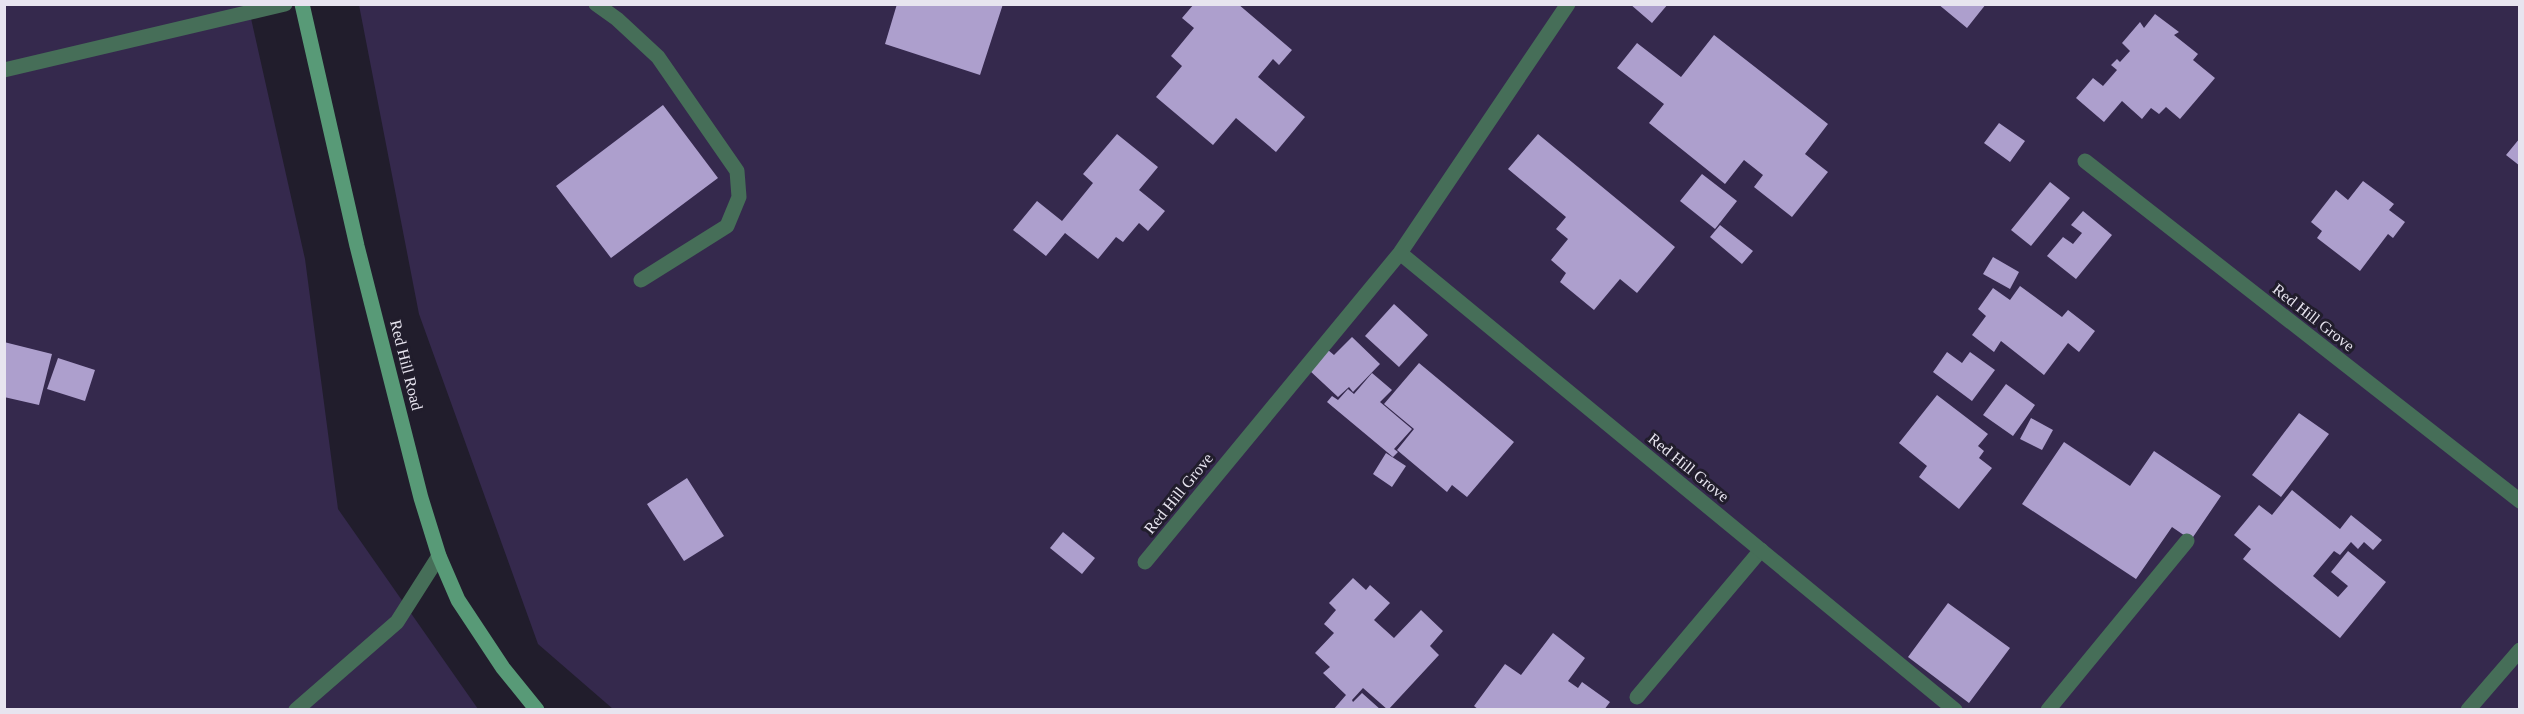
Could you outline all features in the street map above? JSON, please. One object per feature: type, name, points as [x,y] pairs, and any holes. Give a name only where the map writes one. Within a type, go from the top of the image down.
[{"type":"main road","name":"Red Hill Road","points":[[302,4],[357,246],[421,498],[439,556],[458,600],[503,668],[537,710]]},
{"type":"street","points":[[4,70],[285,4]]},
{"type":"street","points":[[596,4],[617,19],[658,57],[737,171],[739,197],[727,226],[641,280]]},
{"type":"street","name":"Red Hill Grove","points":[[1145,562],[1400,253],[1568,4]]},
{"type":"street","name":"Red Hill Grove","points":[[2085,161],[2520,501]]},
{"type":"street","name":"Red Hill Grove","points":[[1400,253],[1955,710]]},
{"type":"street","points":[[2048,710],[2187,541]]},
{"type":"street","points":[[1638,697],[1761,550]]},
{"type":"street","points":[[296,710],[397,622],[439,556]]},
{"type":"street","points":[[2468,710],[2520,650]]},
{"type":"shaded area","points":[[4,5],[248,5],[305,259],[338,509],[478,709],[5,709]]},
{"type":"shaded area","points":[[359,5],[2519,5],[2519,709],[613,709],[538,644],[419,314]]},
{"type":"building","points":[[897,4],[1003,4],[980,75],[885,44]]},
{"type":"building","points":[[1194,4],[1238,4],[1292,50],[1279,65],[1273,59],[1258,77],[1305,117],[1276,152],[1236,118],[1213,145],[1156,97],[1182,66],[1171,56],[1194,28],[1182,18]]},
{"type":"building","points":[[1630,4],[1668,4],[1652,23]]},
{"type":"building","points":[[1938,4],[1986,4],[1967,28]]},
{"type":"building","points":[[2155,14],[2179,32],[2174,35],[2198,54],[2193,60],[2215,78],[2180,119],[2166,107],[2159,114],[2151,108],[2142,119],[2122,101],[2104,122],[2076,98],[2093,78],[2103,86],[2117,70],[2111,65],[2117,59],[2120,62],[2130,51],[2122,43],[2140,22],[2144,28]]},
{"type":"building","points":[[1714,35],[1828,124],[1805,154],[1828,172],[1792,217],[1754,187],[1763,175],[1744,160],[1725,184],[1649,123],[1664,104],[1617,68],[1637,43],[1681,77]]},
{"type":"building","points":[[663,105],[718,178],[611,258],[556,186]]},
{"type":"building","points":[[1999,123],[2025,141],[2010,162],[1984,143]]},
{"type":"building","points":[[1117,134],[1158,167],[1139,190],[1165,211],[1148,231],[1139,223],[1123,242],[1116,237],[1098,259],[1065,233],[1046,256],[1013,230],[1037,201],[1062,221],[1093,183],[1083,174]]},
{"type":"building","points":[[1538,134],[1675,247],[1637,293],[1620,279],[1594,310],[1560,282],[1566,273],[1551,260],[1568,239],[1556,229],[1566,217],[1508,169]]},
{"type":"building","points":[[2520,138],[2520,166],[2506,155]]},
{"type":"building","points":[[1702,174],[1737,201],[1715,229],[1680,201]]},
{"type":"building","points":[[2363,181],[2394,204],[2389,210],[2405,222],[2393,238],[2388,234],[2360,271],[2317,238],[2322,231],[2311,222],[2336,190],[2348,200]]},
{"type":"building","points":[[2050,182],[2070,198],[2031,246],[2011,230]]},
{"type":"building","points":[[2083,211],[2112,235],[2076,279],[2047,256],[2063,237],[2073,244],[2082,233],[2071,225]]},
{"type":"building","points":[[1720,225],[1753,251],[1742,264],[1710,237]]},
{"type":"building","points":[[1993,257],[2019,272],[2010,289],[1983,274]]},
{"type":"building","points":[[2020,286],[2062,317],[2068,310],[2095,331],[2079,352],[2068,343],[2044,375],[2001,341],[1994,352],[1972,335],[1986,316],[1978,309],[1993,288],[2010,300]]},
{"type":"building","points":[[1394,304],[1428,335],[1399,367],[1365,336]]},
{"type":"building","points":[[1352,337],[1380,364],[1353,392],[1349,387],[1338,397],[1309,370],[1328,350],[1334,355]]},
{"type":"building","points":[[4,342],[52,354],[39,405],[4,397]]},
{"type":"building","points":[[1947,352],[1962,363],[1970,352],[1995,370],[1972,401],[1933,372]]},
{"type":"building","points":[[58,358],[95,370],[85,401],[47,389]]},
{"type":"building","points":[[1419,363],[1514,442],[1467,497],[1452,485],[1447,492],[1397,450],[1414,429],[1384,404]]},
{"type":"building","points":[[1372,373],[1392,390],[1380,402],[1412,429],[1394,449],[1398,452],[1393,457],[1327,402],[1332,396],[1338,400],[1348,389],[1354,394]]},
{"type":"building","points":[[2006,384],[2035,405],[2013,436],[1983,415]]},
{"type":"building","points":[[1937,395],[1988,434],[1978,446],[1984,451],[1979,458],[1992,468],[1959,509],[1919,477],[1927,466],[1899,443]]},
{"type":"building","points":[[2299,413],[2329,434],[2281,497],[2252,475]]},
{"type":"building","points":[[2031,418],[2053,430],[2042,450],[2020,439]]},
{"type":"building","points":[[2064,442],[2130,486],[2154,451],[2221,496],[2191,540],[2172,527],[2136,579],[2022,504]]},
{"type":"building","points":[[1386,453],[1406,466],[1392,487],[1373,474]]},
{"type":"building","points":[[687,478],[724,536],[684,561],[647,504]]},
{"type":"building","points":[[2292,490],[2340,529],[2351,515],[2382,540],[2373,550],[2364,542],[2358,549],[2351,542],[2340,555],[2334,551],[2313,576],[2338,597],[2348,586],[2331,572],[2348,551],[2386,582],[2340,638],[2243,559],[2251,549],[2234,535],[2259,505],[2272,515]]},
{"type":"building","points":[[1063,532],[1095,558],[1082,574],[1050,548]]},
{"type":"building","points":[[1353,578],[1366,590],[1370,585],[1390,603],[1374,620],[1394,638],[1421,610],[1443,631],[1430,646],[1439,655],[1388,710],[1363,688],[1352,700],[1353,702],[1362,693],[1381,710],[1333,710],[1346,695],[1323,673],[1330,667],[1315,653],[1334,633],[1324,624],[1336,610],[1329,603]]},
{"type":"building","points":[[1948,603],[2010,648],[1969,703],[1908,657]]},
{"type":"building","points":[[1553,633],[1585,658],[1568,681],[1578,688],[1582,682],[1610,702],[1604,710],[1479,710],[1474,706],[1505,664],[1521,675]]}]
